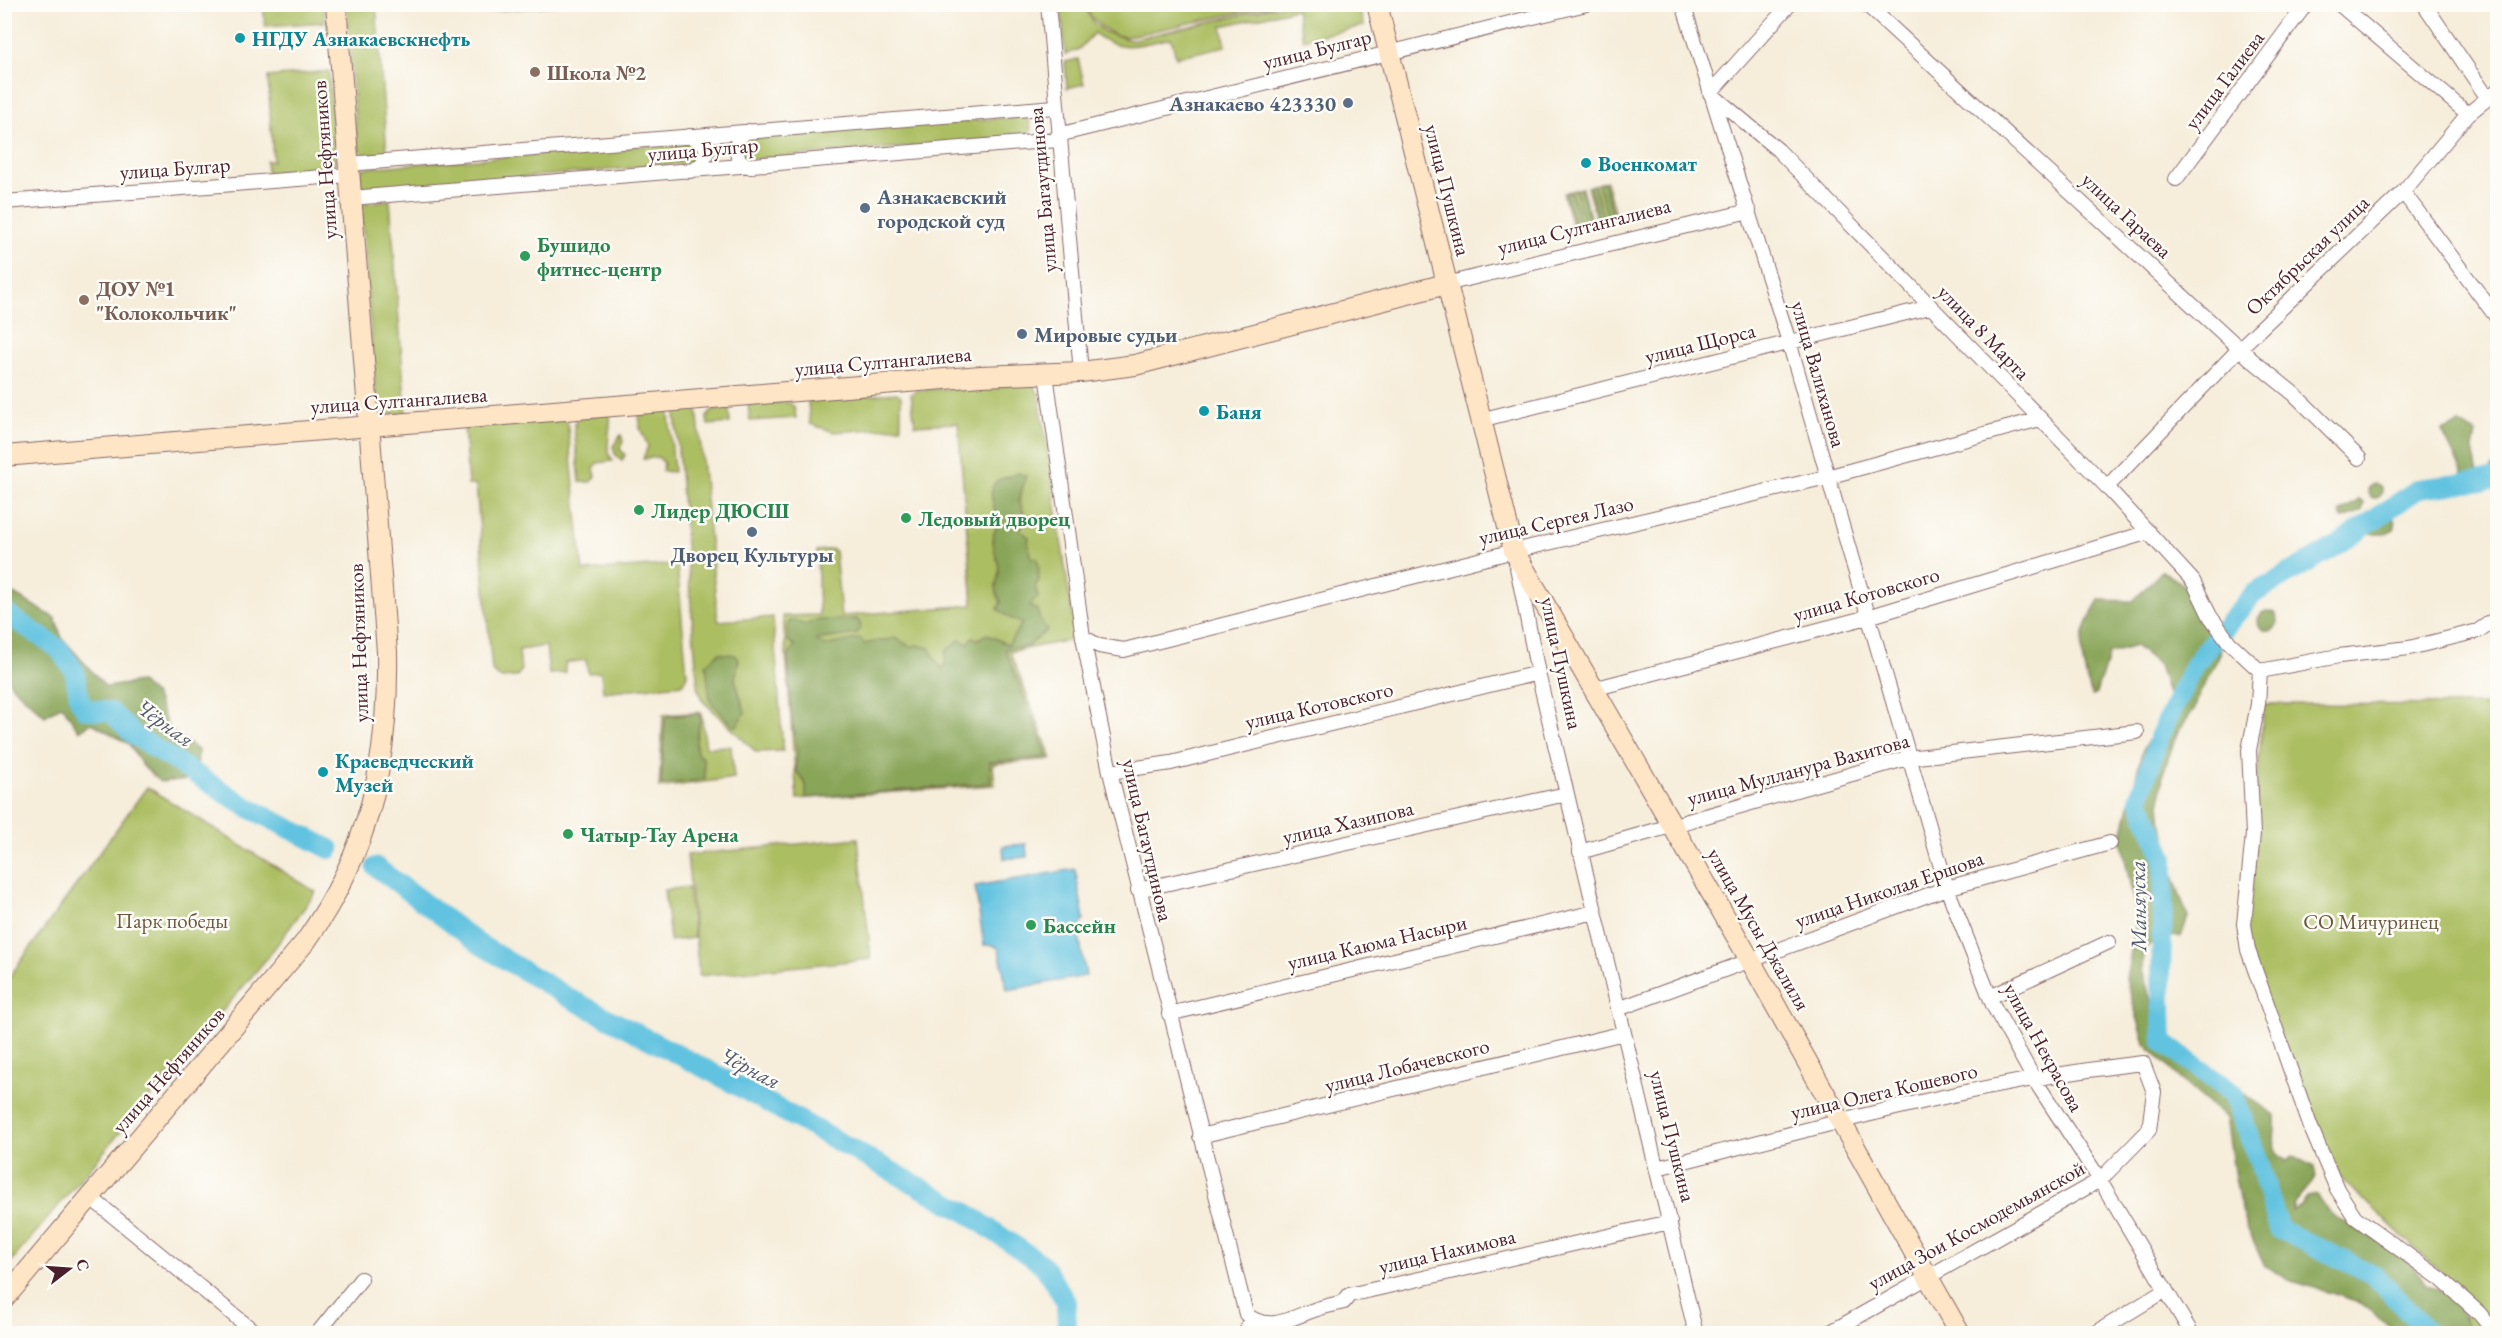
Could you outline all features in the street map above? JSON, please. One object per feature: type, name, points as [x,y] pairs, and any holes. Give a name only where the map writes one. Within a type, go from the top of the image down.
[{"type":"street","name":"улица Нефтяников","points":[[4,1299],[306,941],[343,881],[362,837],[377,786],[387,718],[388,687],[336,4]]},
{"type":"street","name":"улица Багаутдинова","points":[[1048,4],[1055,107],[1081,372]]},
{"type":"street","name":"улица Пушкина","points":[[1377,4],[1514,551],[1538,674],[1696,1334]]},
{"type":"street","name":"улица Булгар","points":[[351,198],[751,167],[1058,137],[1586,4]]},
{"type":"street","name":"улица Валиханова","points":[[1683,4],[1789,342],[1908,758]]},
{"type":"street","points":[[1710,93],[1790,4]]},
{"type":"street","name":"улица Гараева","points":[[1866,4],[2240,348],[2294,394],[2359,458]]},
{"type":"street","name":"улица Галиева","points":[[2176,179],[2306,4]]},
{"type":"street","points":[[2339,4],[2468,114]]},
{"type":"street","name":"Октябрьская улица","points":[[2107,487],[2240,348],[2403,192],[2468,114],[2492,94],[2424,4]]},
{"type":"street","name":"улица 8 Марта","points":[[1710,93],[1778,150],[2107,487],[2193,581],[2210,616],[2229,642],[2260,671]]},
{"type":"street","name":"улица Булгар","points":[[4,202],[349,170],[686,135],[1055,107]]},
{"type":"street","points":[[749,130],[739,137],[736,145],[740,161],[751,167]]},
{"type":"street","points":[[686,135],[700,140],[707,152],[702,164],[688,172]]},
{"type":"street","points":[[2403,192],[2498,320]]},
{"type":"street","name":"улица Султангалиева","points":[[4,456],[369,425],[814,392],[981,376],[1081,372],[1135,365],[1446,284],[1749,211]]},
{"type":"street","name":"улица Щорса","points":[[1480,420],[1930,308]]},
{"type":"street","name":"улица Багаутдинова","points":[[1046,374],[1083,636],[1110,772],[1169,1014],[1247,1314]]},
{"type":"street","name":"улица Сергея Лазо","points":[[1083,636],[1099,646],[1124,650],[1514,551],[1827,477],[2040,419]]},
{"type":"street","name":"улица Котовского","points":[[1593,689],[1868,617],[2149,532]]},
{"type":"street","name":"улица Мусы Джалиля","points":[[1514,551],[1750,960],[1960,1334]]},
{"type":"street","points":[[2496,1334],[2479,1313],[2441,1279],[2355,1217],[2337,1189],[2311,1128],[2248,950],[2244,924],[2253,834],[2249,750],[2258,704],[2260,671],[2339,656],[2409,648],[2478,631],[2498,617]]},
{"type":"street","name":"улица Котовского","points":[[1110,772],[1171,763],[1538,674]]},
{"type":"street","name":"улица Мулланура Вахитова","points":[[1580,852],[1908,758],[2138,732]]},
{"type":"street","name":"улица Некрасова","points":[[1908,758],[1947,888],[1990,997],[2034,1078],[2100,1180],[2192,1334]]},
{"type":"street","name":"улица Хазипова","points":[[1138,890],[1566,794]]},
{"type":"street","name":"улица Николая Ершова","points":[[1618,1009],[1947,888],[2110,843]]},
{"type":"street","name":"улица Каюма Насыри","points":[[1169,1014],[1595,912]]},
{"type":"street","points":[[1990,997],[2109,942]]},
{"type":"street","name":"улица Лобачевского","points":[[1200,1136],[1624,1033]]},
{"type":"street","name":"улица Зои Космодемьянской","points":[[1827,1334],[1926,1276],[2100,1180],[2150,1130],[2154,1092],[2143,1063],[2122,1065]]},
{"type":"street","name":"улица Олега Кошевого","points":[[1657,1168],[1840,1122],[2034,1078],[2122,1065]]},
{"type":"street","points":[[90,1197],[257,1334]]},
{"type":"street","name":"улица Нахимова","points":[[1247,1314],[1265,1322],[1291,1321],[1318,1308],[1344,1302],[1349,1295],[1670,1222]]},
{"type":"street","points":[[317,1334],[361,1279]]},
{"type":"street","points":[[2094,1334],[2166,1290]]},
{"type":"street","points":[[1245,1334],[1247,1314]]},
{"type":"green space","points":[[263,5],[324,5],[325,22],[265,26]]},
{"type":"green space","points":[[346,5],[376,5],[387,154],[364,155],[357,148]]},
{"type":"green space","points":[[462,5],[557,5],[471,13],[466,11]]},
{"type":"green space","points":[[1061,5],[1083,5],[1094,23],[1105,32],[1130,40],[1283,5],[1358,5],[1364,26],[1303,39],[1296,9],[1222,26],[1226,46],[1176,57],[1171,38],[1131,46],[1112,43],[1094,33],[1079,49],[1065,55]]},
{"type":"green space","points":[[1084,5],[1274,5],[1125,37],[1101,26]]},
{"type":"green space","points":[[1078,59],[1084,84],[1067,88],[1065,62]]},
{"type":"green space","points":[[329,71],[335,163],[323,169],[267,173],[266,161],[273,161],[268,77]]},
{"type":"green space","points":[[1028,116],[1031,130],[1027,137],[746,160],[742,158],[741,141],[745,138]]},
{"type":"green space","points":[[690,142],[695,152],[695,158],[691,163],[368,191],[359,184],[359,175],[363,168]]},
{"type":"green space","points":[[1606,181],[1617,221],[1598,227],[1587,187]]},
{"type":"green space","points":[[1604,182],[1615,222],[1609,223],[1598,184]]},
{"type":"green space","points":[[1594,185],[1605,224],[1600,226],[1589,186]]},
{"type":"green space","points":[[1581,188],[1592,228],[1586,230],[1575,190]]},
{"type":"green space","points":[[1582,188],[1593,228],[1574,233],[1563,193]]},
{"type":"green space","points":[[1571,191],[1582,231],[1576,232],[1565,193]]},
{"type":"green space","points":[[390,200],[406,413],[386,415],[377,411],[361,209],[365,203]]},
{"type":"green space","points":[[1032,384],[1039,394],[1076,639],[1010,652],[1052,759],[993,764],[995,785],[797,799],[783,616],[819,615],[817,551],[832,549],[835,551],[841,616],[973,605],[958,423],[915,425],[911,394],[918,390]]},
{"type":"green space","points":[[897,393],[901,396],[901,427],[834,432],[810,424],[808,402],[810,400]]},
{"type":"green space","points":[[788,402],[794,407],[796,418],[750,421],[748,405]]},
{"type":"green space","points":[[697,408],[718,621],[773,617],[783,751],[756,752],[702,700],[698,689],[675,412]]},
{"type":"green space","points":[[729,408],[730,423],[708,425],[707,417],[712,411]]},
{"type":"green space","points":[[666,410],[669,414],[674,472],[662,471],[664,463],[658,457],[643,459],[648,446],[640,428],[639,411]]},
{"type":"green space","points":[[610,413],[608,445],[613,461],[597,463],[594,469],[596,476],[591,482],[580,482],[574,427],[577,418]]},
{"type":"green space","points":[[567,419],[583,571],[677,564],[687,675],[683,684],[603,692],[601,672],[588,673],[586,660],[565,663],[565,673],[549,674],[546,646],[519,650],[521,671],[516,677],[501,678],[492,671],[476,485],[468,485],[464,427]]},
{"type":"green space","points":[[2459,424],[2476,433],[2473,449],[2478,475],[2488,477],[2491,468],[2497,465],[2497,496],[2490,482],[2465,477],[2442,431]]},
{"type":"green space","points":[[621,435],[623,441],[620,449],[625,455],[622,460],[615,454],[613,446]]},
{"type":"green space","points":[[1018,473],[1026,476],[1019,500],[1026,519],[1020,530],[1029,537],[1028,544],[1032,558],[1037,558],[1039,567],[1039,581],[1035,586],[1038,597],[1029,606],[1038,610],[1039,618],[1047,630],[1027,647],[1005,649],[1048,757],[990,762],[991,783],[806,798],[806,785],[796,770],[797,751],[791,716],[788,657],[795,645],[788,641],[787,626],[790,621],[794,620],[805,625],[817,620],[857,619],[861,625],[857,634],[816,640],[825,646],[860,638],[864,644],[895,638],[911,647],[917,645],[929,648],[941,668],[945,665],[946,651],[960,640],[968,644],[972,637],[978,639],[987,634],[1008,645],[1022,623],[998,609],[1001,602],[996,590],[999,567],[993,539],[997,521],[992,491],[996,481]]},
{"type":"green space","points":[[2372,484],[2378,484],[2382,491],[2378,498],[2372,498],[2368,494],[2368,488]]},
{"type":"green space","points":[[2359,500],[2364,503],[2362,511],[2342,519],[2340,512]]},
{"type":"green space","points":[[2376,513],[2393,517],[2395,528],[2388,533],[2367,534],[2356,540],[2354,538],[2359,526]]},
{"type":"green space","points":[[2162,571],[2180,582],[2194,595],[2201,621],[2221,645],[2220,654],[2198,697],[2195,708],[2177,733],[2163,774],[2160,803],[2162,825],[2169,848],[2173,876],[2188,917],[2181,937],[2167,936],[2146,947],[2143,951],[2142,970],[2157,1021],[2185,1054],[2275,1115],[2274,1141],[2277,1153],[2281,1157],[2287,1161],[2293,1156],[2314,1167],[2316,1177],[2294,1203],[2292,1211],[2300,1206],[2306,1197],[2317,1195],[2331,1214],[2397,1252],[2418,1272],[2426,1285],[2446,1293],[2460,1305],[2469,1333],[2394,1333],[2392,1328],[2357,1301],[2289,1280],[2264,1265],[2245,1223],[2235,1178],[2226,1118],[2179,1078],[2145,1044],[2126,979],[2137,918],[2121,839],[2142,752],[2170,700],[2159,665],[2135,646],[2108,654],[2096,694],[2092,696],[2084,669],[2082,646],[2087,625],[2099,600],[2133,601]]},
{"type":"green space","points":[[5,589],[55,618],[62,638],[106,687],[140,682],[155,695],[170,730],[198,750],[197,770],[185,780],[160,782],[142,765],[129,744],[92,723],[79,731],[62,705],[45,716],[11,685],[5,672]]},
{"type":"green space","points":[[2268,611],[2275,614],[2278,621],[2275,628],[2268,631],[2261,628],[2258,621],[2261,614]]},
{"type":"green space","points":[[719,653],[735,655],[739,659],[735,679],[745,713],[737,726],[733,726],[710,701],[706,664]]},
{"type":"green space","name":"СО Мичуринец","points":[[2264,704],[2497,705],[2497,1333],[2463,1333],[2466,1296],[2336,1174],[2240,940]]},
{"type":"green space","points":[[701,712],[706,747],[731,746],[734,778],[659,788],[663,715]]},
{"type":"green space","points":[[700,714],[696,750],[703,758],[705,779],[661,785],[665,719],[668,716]]},
{"type":"green space","name":"Парк победы","points":[[147,787],[316,892],[268,957],[5,1269],[5,983]]},
{"type":"green space","points":[[858,838],[871,959],[699,976],[687,855]]},
{"type":"green space","points":[[688,887],[694,938],[670,941],[664,890]]},
{"type":"water","points":[[1026,844],[1027,857],[1004,859],[1003,846]]},
{"type":"water","name":"Бассейн","points":[[1075,869],[1084,919],[1078,931],[1086,976],[1007,990],[999,949],[993,945],[984,945],[975,886]]},
{"type":"waterway","name":"Маняуска","points":[[2430,1334],[2374,1275],[2279,1229],[2260,1165],[2233,1093],[2163,1042],[2161,974],[2164,858],[2139,799],[2159,737],[2195,663],[2253,594],[2336,546],[2418,489],[2498,479]]},
{"type":"waterway","name":"Чёрная","points":[[4,612],[59,649],[74,670],[80,701],[85,709],[111,712],[134,735],[247,807],[330,849]]},
{"type":"waterway","name":"Чёрная","points":[[376,867],[479,944],[571,999],[721,1077],[967,1213],[1043,1265],[1066,1302],[1067,1334]]},
{"type":"place","name":"НГДУ Азнакаевскнефть","points":[[240,38]]},
{"type":"place","name":"Школа №2","points":[[535,72]]},
{"type":"place","name":"Азнакаево 423330","points":[[1348,103]]},
{"type":"place","name":"Военкомат","points":[[1586,163]]},
{"type":"place","name":"Азнакаевский городской суд","points":[[865,208]]},
{"type":"place","name":"Бушидо фитнес-центр","points":[[525,256]]},
{"type":"place","name":"ДОУ №1 \"Колокольчик\"","points":[[84,300]]},
{"type":"place","name":"Мировые судьи","points":[[1022,334]]},
{"type":"place","name":"Баня","points":[[1204,411]]},
{"type":"place","name":"Лидер ДЮСШ","points":[[639,510]]},
{"type":"place","name":"Ледовый дворец","points":[[906,518]]},
{"type":"place","name":"Дворец Культуры","points":[[752,532]]},
{"type":"place","name":"Краеведческий Музей","points":[[323,772]]},
{"type":"place","name":"Чатыр-Тау Арена","points":[[568,834]]},
{"type":"place","name":"Бассейн","points":[[1031,925]]}]
